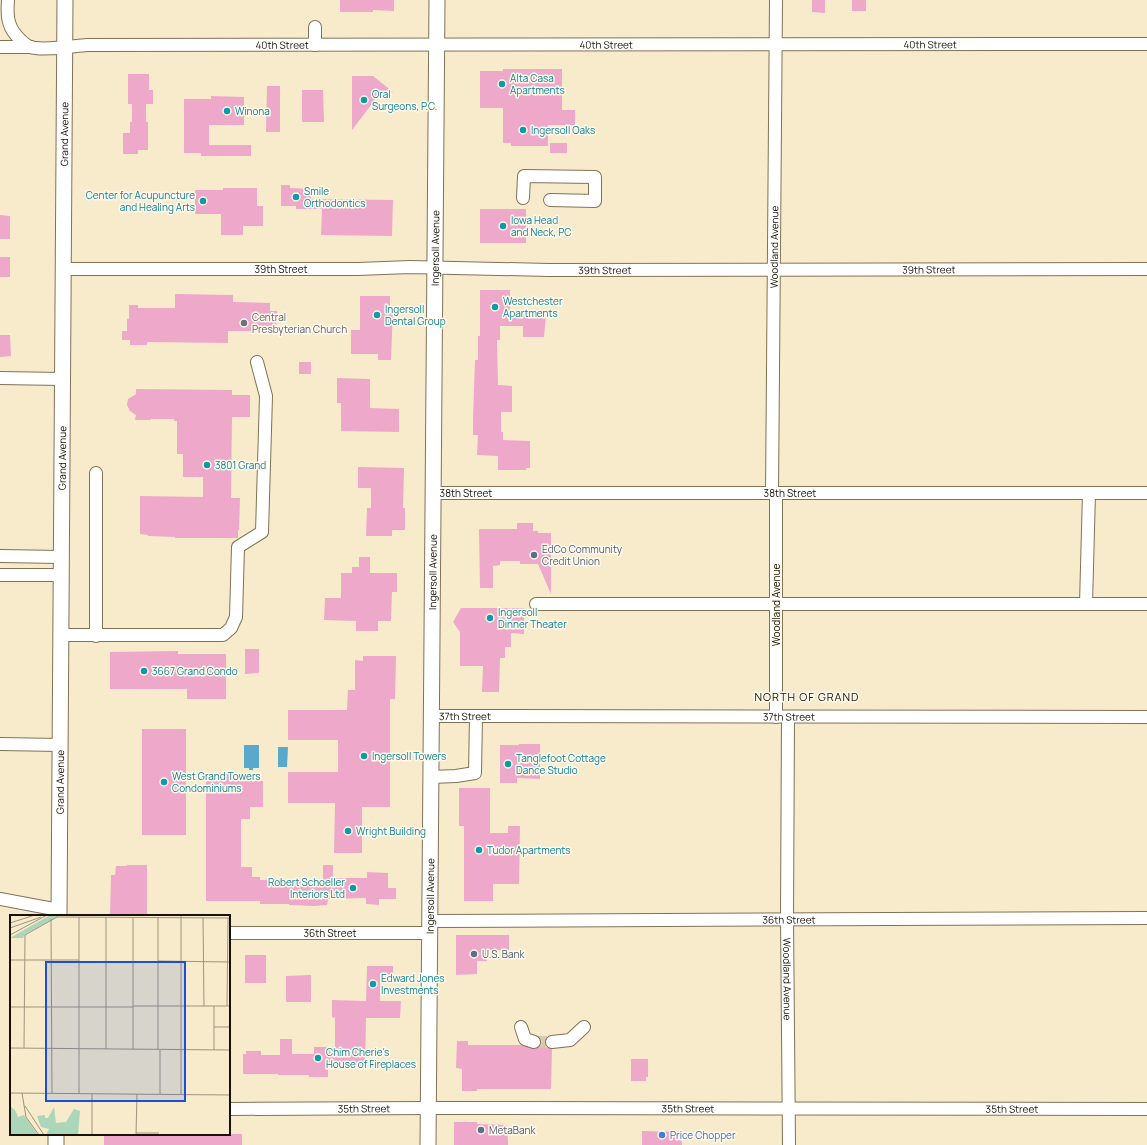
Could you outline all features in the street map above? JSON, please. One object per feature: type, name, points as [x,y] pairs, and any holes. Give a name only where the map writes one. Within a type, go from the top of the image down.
[{"type":"main road","name":"Grand Avenue","points":[[59,913],[62,575],[60,557],[65,0]]},
{"type":"main road","name":"Ingersoll Avenue","points":[[428,1145],[437,0]]},
{"type":"street","points":[[8,0],[7,14],[9,23],[14,33],[23,43],[32,47]]},
{"type":"street","name":"Woodland Avenue","points":[[776,0],[774,269],[776,717]]},
{"type":"street","points":[[315,28],[315,45]]},
{"type":"street","name":"40th Street","points":[[0,47],[46,48],[86,45],[437,44],[1147,44]]},
{"type":"street","points":[[523,198],[524,176],[595,177],[594,201],[550,200]]},
{"type":"street","name":"39th Street","points":[[63,269],[358,269],[436,267],[535,270],[1147,268]]},
{"type":"street","points":[[61,635],[223,635],[231,628],[236,617],[238,548],[262,532],[266,396],[257,362]]},
{"type":"street","points":[[0,378],[62,379]]},
{"type":"street","points":[[96,473],[96,636]]},
{"type":"street","name":"38th Street","points":[[434,493],[1147,493]]},
{"type":"street","points":[[1086,604],[1089,493]]},
{"type":"street","points":[[0,556],[60,557]]},
{"type":"street","points":[[0,575],[62,575]]},
{"type":"street","points":[[536,604],[1147,604]]},
{"type":"street","name":"37th Street","points":[[432,716],[1147,717]]},
{"type":"street","points":[[431,777],[456,776],[475,773],[476,716]]},
{"type":"street","name":"Woodland Avenue","points":[[788,717],[788,1145]]},
{"type":"street","points":[[0,744],[60,745]]},
{"type":"street","points":[[0,899],[59,913]]},
{"type":"street","name":"36th Street","points":[[230,933],[787,919],[1147,918]]},
{"type":"street","points":[[521,1027],[525,1039],[534,1042]]},
{"type":"street","points":[[552,1042],[570,1040],[584,1028]]},
{"type":"street","name":"35th Street","points":[[230,1109],[1147,1109]]},
{"type":"water","points":[[244,745],[259,745],[259,768],[249,770],[249,768],[244,768]]},
{"type":"water","points":[[278,747],[288,747],[287,767],[278,767]]},
{"type":"building","points":[[340,0],[394,0],[394,11],[373,10],[373,12],[340,12]]},
{"type":"building","points":[[812,0],[825,0],[825,13],[812,12]]},
{"type":"building","points":[[852,0],[866,0],[866,11],[852,11]]},
{"type":"building","points":[[503,69],[562,69],[562,110],[575,110],[575,125],[548,125],[548,146],[511,146],[511,143],[503,143],[503,108],[480,108],[480,71],[503,71]]},
{"type":"building","points":[[128,74],[149,74],[149,90],[153,90],[153,104],[146,104],[146,122],[148,122],[148,150],[138,150],[138,154],[123,154],[123,133],[130,133],[130,122],[132,122],[132,104],[128,104]]},
{"type":"building","name":"Oral Surgeons, P.C.","points":[[352,76],[373,76],[393,92],[381,92],[352,130]]},
{"type":"building","points":[[267,86],[280,86],[280,132],[266,132]]},
{"type":"building","points":[[302,90],[323,90],[324,122],[302,122]]},
{"type":"building","points":[[211,96],[244,97],[244,125],[209,125],[209,145],[251,145],[251,156],[201,156],[201,153],[184,153],[184,99],[211,99]]},
{"type":"building","points":[[550,143],[567,143],[567,153],[550,153]]},
{"type":"building","points":[[281,185],[290,185],[290,188],[311,189],[311,199],[393,200],[392,236],[321,235],[322,209],[296,209],[296,206],[281,206]]},
{"type":"building","points":[[223,188],[257,188],[257,206],[263,206],[263,226],[243,226],[243,235],[221,235],[221,214],[195,214],[195,190],[223,190]]},
{"type":"building","name":"Iowa Head and Neck, PC","points":[[480,209],[526,209],[526,243],[480,243]]},
{"type":"building","points":[[0,215],[10,216],[10,239],[0,239]]},
{"type":"building","points":[[0,257],[10,257],[10,277],[0,277]]},
{"type":"building","points":[[480,290],[510,290],[510,315],[546,315],[544,337],[523,337],[523,326],[500,326],[500,340],[497,340],[498,385],[512,386],[512,412],[501,412],[501,432],[503,432],[503,440],[530,441],[530,468],[526,468],[526,470],[498,470],[498,456],[477,455],[478,435],[473,435],[473,419],[475,360],[478,360],[478,336],[480,336]]},
{"type":"building","name":"Central Presbyterian Church","points":[[175,294],[233,295],[233,302],[270,303],[270,311],[277,311],[276,331],[228,331],[228,343],[147,342],[147,345],[130,345],[130,340],[122,340],[122,331],[127,331],[129,305],[138,305],[138,308],[175,308]]},
{"type":"building","points":[[360,296],[390,296],[390,307],[393,307],[391,360],[378,360],[378,354],[351,354],[351,330],[360,330]]},
{"type":"building","points":[[0,335],[10,335],[11,356],[0,357]]},
{"type":"building","points":[[299,362],[311,362],[311,374],[299,374]]},
{"type":"building","points":[[337,378],[370,379],[370,408],[399,409],[399,432],[341,431],[341,403],[337,403]]},
{"type":"building","name":"3801 Grand","points":[[136,389],[232,390],[232,395],[250,395],[250,417],[232,417],[231,498],[240,498],[238,538],[175,538],[140,534],[140,496],[203,497],[203,477],[183,477],[183,454],[177,454],[177,421],[174,421],[174,419],[135,420],[136,415],[130,411],[127,405],[128,399],[136,394]]},
{"type":"building","points":[[358,467],[404,468],[403,508],[405,508],[405,530],[392,530],[392,536],[366,536],[367,508],[371,508],[371,488],[358,488]]},
{"type":"building","points":[[517,523],[533,523],[533,531],[538,531],[538,533],[551,533],[551,594],[538,564],[520,564],[520,561],[500,561],[500,565],[493,566],[493,588],[480,588],[479,529],[517,529]]},
{"type":"building","points":[[359,557],[370,557],[370,573],[397,573],[397,592],[392,592],[391,621],[378,621],[378,631],[356,631],[356,621],[324,620],[325,598],[341,598],[341,573],[352,573],[352,567],[359,567]]},
{"type":"building","points":[[461,608],[524,608],[524,634],[511,633],[511,647],[505,647],[505,658],[500,658],[499,692],[482,692],[483,666],[460,666],[460,632],[453,622]]},
{"type":"building","points":[[245,649],[259,649],[259,673],[245,674]]},
{"type":"building","points":[[178,651],[178,654],[226,654],[226,699],[187,699],[187,689],[110,689],[110,652]]},
{"type":"building","name":"Ingersoll Towers","points":[[363,656],[396,656],[395,699],[390,699],[390,807],[362,807],[362,853],[334,853],[335,803],[288,803],[288,772],[338,772],[338,740],[288,740],[288,710],[347,710],[348,690],[355,690],[355,660],[363,661]]},
{"type":"building","name":"West Grand Towers Condominiums","points":[[142,729],[186,729],[186,835],[142,835]]},
{"type":"building","points":[[540,744],[540,779],[517,778],[517,783],[500,783],[500,745]]},
{"type":"building","points":[[219,773],[229,773],[229,781],[263,781],[263,807],[250,807],[250,819],[241,819],[241,867],[252,867],[252,877],[260,877],[260,880],[323,879],[323,865],[333,865],[333,878],[367,878],[367,872],[388,873],[388,888],[396,888],[396,899],[379,899],[379,905],[366,904],[366,898],[328,899],[327,905],[314,906],[260,904],[260,901],[206,901],[206,781],[219,781]]},
{"type":"building","points":[[459,788],[490,788],[490,833],[508,833],[508,826],[520,826],[519,884],[493,884],[493,901],[464,901],[464,826],[459,826]]},
{"type":"building","points":[[147,865],[147,915],[110,915],[111,875],[115,875],[116,866]]},
{"type":"building","name":"U.S. Bank","points":[[456,935],[509,935],[509,950],[487,950],[487,961],[477,961],[477,974],[456,975]]},
{"type":"building","points":[[245,955],[266,955],[266,983],[245,983]]},
{"type":"building","points":[[367,966],[393,966],[393,975],[380,975],[380,1001],[401,1001],[400,1018],[366,1018],[365,1066],[328,1065],[328,1077],[309,1077],[309,1075],[243,1074],[243,1054],[246,1054],[246,1051],[261,1051],[261,1055],[280,1055],[280,1039],[292,1039],[292,1054],[314,1054],[314,1047],[335,1047],[335,1018],[332,1017],[332,1000],[366,1001]]},
{"type":"building","points":[[311,975],[311,1002],[286,1002],[286,976]]},
{"type":"building","points":[[539,1036],[547,1036],[545,1043],[546,1047],[552,1049],[551,1089],[477,1089],[477,1091],[462,1091],[462,1069],[456,1068],[457,1041],[468,1041],[468,1045],[521,1045],[535,1049],[541,1044]]},
{"type":"building","points":[[631,1059],[648,1059],[648,1077],[646,1077],[646,1081],[631,1081]]},
{"type":"building","name":"MetaBank","points":[[454,1122],[477,1122],[477,1124],[507,1125],[508,1145],[454,1145]]},
{"type":"building","name":"Price Chopper","points":[[642,1131],[681,1132],[682,1145],[642,1145]]},
{"type":"building","points":[[242,1134],[242,1145],[104,1145],[104,1135]]},
{"type":"tunnel","points":[[534,1042],[552,1042]]},
{"type":"place","name":"Alta Casa Apartments","points":[[502,84]]},
{"type":"place","name":"Oral Surgeons, P.C.","points":[[364,100]]},
{"type":"place","name":"Winona","points":[[227,111]]},
{"type":"place","name":"Ingersoll Oaks","points":[[523,130]]},
{"type":"place","name":"Smile Orthodontics","points":[[296,197]]},
{"type":"place","name":"Center for Acupuncture and Healing Arts","points":[[203,201]]},
{"type":"place","name":"Iowa Head and Neck, PC","points":[[503,226]]},
{"type":"place","name":"Westchester Apartments","points":[[495,307]]},
{"type":"place","name":"Ingersoll Dental Group","points":[[377,315]]},
{"type":"place","name":"Central Presbyterian Church","points":[[244,323]]},
{"type":"place","name":"3801 Grand","points":[[207,465]]},
{"type":"place","name":"EdCo Community Credit Union","points":[[534,555]]},
{"type":"place","name":"Ingersoll Dinner Theater","points":[[490,618]]},
{"type":"place","name":"3667 Grand Condo","points":[[144,671]]},
{"type":"place","name":"Ingersoll Towers","points":[[364,756]]},
{"type":"place","name":"Tanglefoot Cottage Dance Studio","points":[[508,764]]},
{"type":"place","name":"West Grand Towers Condominiums","points":[[164,782]]},
{"type":"place","name":"Wright Building","points":[[348,831]]},
{"type":"place","name":"Tudor Apartments","points":[[479,850]]},
{"type":"place","name":"Robert Schoeller Interiors Ltd","points":[[353,888]]},
{"type":"place","name":"U.S. Bank","points":[[474,954]]},
{"type":"place","name":"Edward Jones Investments","points":[[373,984]]},
{"type":"place","name":"Chim Cherie's House of Fireplaces","points":[[318,1058]]},
{"type":"place","name":"MetaBank","points":[[481,1130]]},
{"type":"place","name":"Price Chopper","points":[[662,1135]]},
{"type":"district","name":"NORTH OF GRAND","points":[[807,696]]}]
